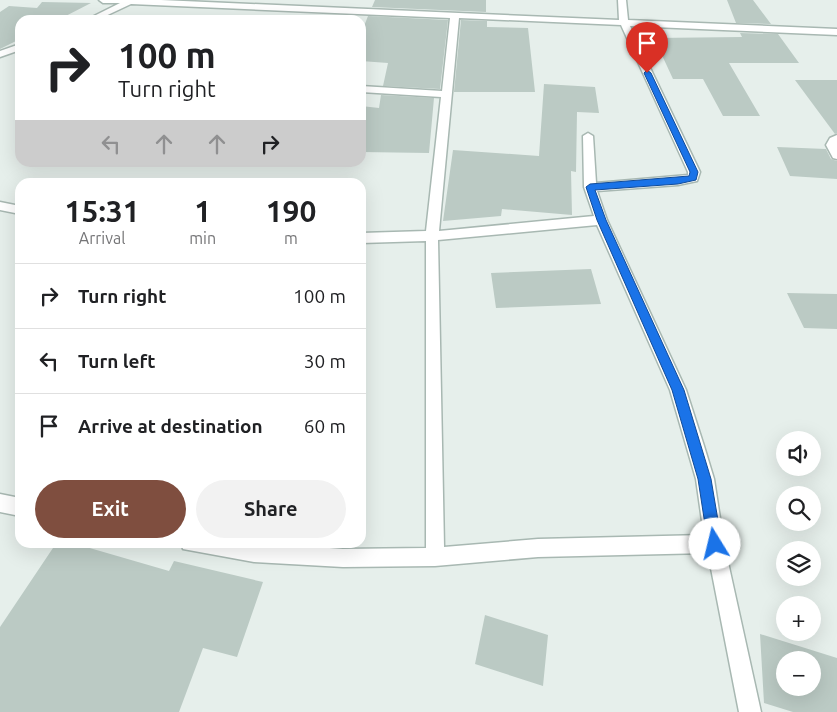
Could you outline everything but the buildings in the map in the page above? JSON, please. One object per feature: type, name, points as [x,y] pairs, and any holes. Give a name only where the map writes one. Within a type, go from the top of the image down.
[{"type":"street","points":[[103,0],[837,32]]},
{"type":"street","points":[[590,187],[678,181],[692,178],[694,172],[624,23],[622,0]]},
{"type":"street","points":[[101,15],[132,1]]},
{"type":"street","points":[[435,557],[432,236],[454,16]]},
{"type":"street","points":[[0,54],[15,49]]},
{"type":"street","points":[[366,89],[447,94]]},
{"type":"street","points":[[588,136],[590,187],[601,220],[678,390],[704,479],[715,544],[750,712]]},
{"type":"street","points":[[837,138],[832,145],[837,155]]},
{"type":"street","points":[[0,206],[15,209]]},
{"type":"street","points":[[366,238],[432,236],[601,220]]},
{"type":"street","points":[[0,502],[15,506]]},
{"type":"street","points":[[222,548],[254,554],[343,558],[435,557],[538,548],[715,544]]},
{"type":"route","points":[[647,73],[694,172],[692,178],[678,181],[590,187],[601,220],[678,390],[696,446],[704,479],[715,544]]}]
